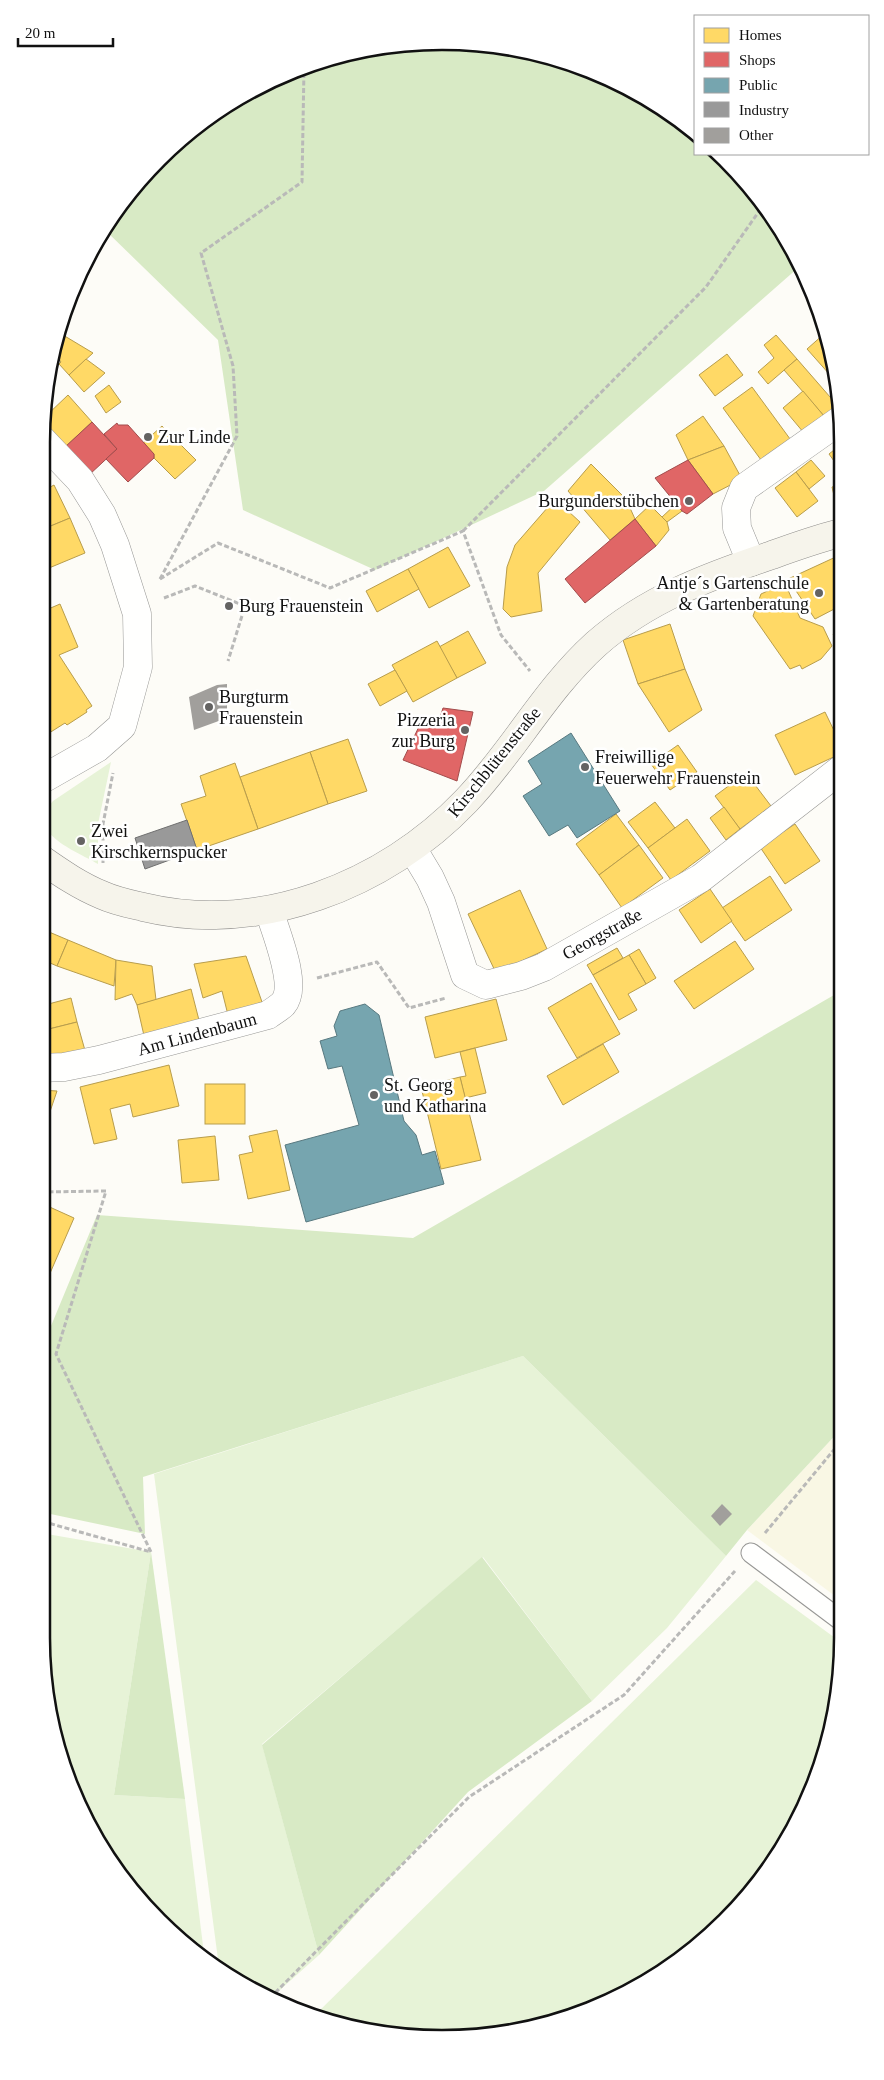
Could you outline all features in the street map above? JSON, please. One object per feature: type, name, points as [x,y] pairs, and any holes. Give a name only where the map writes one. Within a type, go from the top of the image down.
[{"type":"main road","name":"Kirschblütenstraße","points":[[50,865],[66,877],[104,896],[155,910],[192,915],[233,914],[269,910],[334,891],[371,873],[412,848],[441,826],[468,799],[489,774],[571,668],[623,622],[653,603],[684,587],[751,562],[834,535]]},
{"type":"street","points":[[751,562],[737,528],[736,508],[744,488],[833,425]]},
{"type":"street","points":[[50,448],[80,480],[102,515],[115,545],[137,614],[138,667],[122,726],[97,748],[50,775]]},
{"type":"street","name":"Georgstraße","points":[[474,981],[486,985],[521,976],[544,967],[701,878],[834,775]]},
{"type":"street","points":[[412,848],[430,878],[441,902],[460,966],[465,976],[474,981]]},
{"type":"street","points":[[269,910],[285,962],[289,985]]},
{"type":"street","name":"Am Lindenbaum","points":[[50,1068],[64,1067],[99,1060],[268,1015],[284,1003],[289,985]]},
{"type":"lane","points":[[751,1553],[834,1615]]},
{"type":"path","points":[[304,76],[302,182],[201,253],[233,366],[237,436],[160,579],[218,543],[330,588],[463,531],[706,287],[759,212]]},
{"type":"path","points":[[463,531],[501,635],[549,694]]},
{"type":"path","points":[[162,599],[195,586],[244,606],[228,661]]},
{"type":"path","points":[[104,896],[103,824],[122,726]]},
{"type":"path","points":[[289,985],[377,962],[409,1008],[452,997],[474,981]]},
{"type":"path","points":[[50,1192],[106,1191],[56,1354],[151,1552],[50,1524]]},
{"type":"path","points":[[275,1993],[469,1797],[624,1695],[751,1553],[768,1529],[834,1450]]},
{"type":"shaded area","points":[[834,1437],[834,1595],[747,1530]]},
{"type":"green space","points":[[442,50],[493,53],[543,63],[615,90],[660,116],[681,131],[694,142],[694,155],[708,155],[719,165],[753,203],[768,224],[795,271],[544,491],[375,570],[243,510],[218,340],[110,235],[116,224],[131,203],[165,165],[203,131],[224,116],[269,90],[292,80],[341,63],[391,53]]},
{"type":"green space","points":[[111,762],[98,824],[98,864],[66,846],[50,833],[50,806],[53,801]]},
{"type":"green space","points":[[834,995],[834,1437],[747,1530],[726,1556],[523,1356],[143,1477],[145,1534],[50,1514],[50,1328],[97,1215],[413,1238]]},
{"type":"green space","points":[[523,1356],[726,1556],[667,1628],[592,1701],[483,1557],[262,1744],[319,1955],[276,1993],[218,1960],[154,1474]]},
{"type":"green space","points":[[50,1535],[151,1552],[114,1795],[185,1799],[203,1949],[165,1915],[131,1877],[116,1856],[90,1811],[71,1764],[63,1739],[53,1689],[50,1638]]},
{"type":"green space","points":[[151,1552],[185,1799],[114,1795]]},
{"type":"green space","points":[[482,1557],[592,1701],[468,1792],[319,1955],[262,1745]]},
{"type":"green space","points":[[756,1580],[834,1637],[831,1689],[821,1739],[794,1811],[768,1856],[753,1877],[719,1915],[681,1949],[638,1977],[592,2000],[543,2017],[493,2027],[442,2030],[391,2027],[341,2017],[320,2010]]},
{"type":"building: Homes","points":[[776,335],[797,359],[768,384],[758,372],[774,358],[764,345]]},
{"type":"building: Homes","points":[[65,336],[93,353],[69,375],[59,364],[61,362],[59,360]]},
{"type":"building: Homes","points":[[820,338],[827,372],[807,349]]},
{"type":"building: Homes","points":[[727,354],[743,375],[715,396],[699,375]]},
{"type":"building: Homes","points":[[86,359],[105,373],[84,392],[69,375]]},
{"type":"building: Homes","points":[[797,359],[832,399],[832,409],[824,416],[784,370]]},
{"type":"building: Homes","points":[[109,385],[121,402],[106,413],[95,396]]},
{"type":"building: Homes","points":[[752,387],[793,443],[764,464],[723,408]]},
{"type":"building: Homes","points":[[803,391],[824,416],[804,433],[783,408]]},
{"type":"building: Homes","points":[[68,395],[92,422],[64,448],[50,433],[51,411]]},
{"type":"building: Homes","points":[[703,416],[724,446],[688,460],[676,435]]},
{"type":"building: Homes","points":[[162,426],[196,460],[175,479],[154,458],[154,454],[143,443]]},
{"type":"building: Homes","points":[[724,446],[742,479],[713,494],[688,460]]},
{"type":"building: Homes","points":[[834,450],[834,461],[829,454]]},
{"type":"building: Homes","points":[[811,460],[825,476],[809,489],[796,472]]},
{"type":"building: Homes","points":[[591,464],[626,499],[635,519],[610,540],[568,491]]},
{"type":"building: Homes","points":[[796,472],[818,501],[797,517],[775,488]]},
{"type":"building: Homes","points":[[54,485],[70,518],[50,526],[50,487]]},
{"type":"building: Homes","points":[[555,499],[580,522],[538,573],[542,611],[511,617],[503,609],[507,567],[515,545]]},
{"type":"building: Homes","points":[[677,503],[682,511],[667,522],[661,518]]},
{"type":"building: Homes","points":[[650,505],[667,522],[669,530],[656,546],[635,519]]},
{"type":"building: Homes","points":[[70,518],[85,553],[50,568],[50,526]]},
{"type":"building: Homes","points":[[448,547],[470,586],[429,608],[408,569]]},
{"type":"building: Homes","name":"Antje´s Gartenschule & Gartenberatung","points":[[834,558],[834,609],[815,619],[788,579]]},
{"type":"building: Homes","points":[[408,569],[419,589],[377,612],[366,591]]},
{"type":"building: Homes","points":[[785,583],[800,618],[823,627],[832,646],[821,659],[802,669],[800,665],[790,669],[753,616],[761,594]]},
{"type":"building: Homes","points":[[60,604],[78,647],[59,655],[92,706],[86,710],[87,712],[67,725],[65,723],[50,732],[50,608]]},
{"type":"building: Homes","points":[[670,624],[685,669],[638,684],[623,640]]},
{"type":"building: Homes","points":[[468,631],[486,663],[457,678],[439,647]]},
{"type":"building: Homes","points":[[437,641],[457,678],[413,702],[392,665]]},
{"type":"building: Homes","points":[[685,669],[702,710],[669,732],[638,684]]},
{"type":"building: Homes","points":[[395,670],[407,691],[380,706],[368,684]]},
{"type":"building: Homes","points":[[825,712],[834,731],[834,757],[795,775],[775,735]]},
{"type":"building: Homes","points":[[348,739],[367,791],[328,804],[310,752]]},
{"type":"building: Homes","points":[[678,745],[697,772],[670,790],[651,764]]},
{"type":"building: Homes","points":[[310,752],[328,804],[258,829],[240,777]]},
{"type":"building: Homes","points":[[235,763],[258,829],[197,850],[181,804],[206,796],[200,776]]},
{"type":"building: Homes","points":[[746,773],[771,806],[740,829],[715,796]]},
{"type":"building: Homes","points":[[655,802],[675,828],[648,848],[628,822]]},
{"type":"building: Homes","points":[[724,807],[740,829],[726,840],[710,818]]},
{"type":"building: Homes","points":[[616,814],[639,845],[599,875],[576,844]]},
{"type":"building: Homes","points":[[687,819],[710,851],[671,880],[648,848]]},
{"type":"building: Homes","points":[[795,824],[820,861],[785,884],[760,847]]},
{"type":"building: Homes","points":[[639,845],[663,878],[622,908],[599,875]]},
{"type":"building: Homes","points":[[770,876],[792,910],[745,941],[722,908]]},
{"type":"building: Homes","points":[[710,889],[732,921],[701,943],[679,910]]},
{"type":"building: Homes","points":[[520,890],[547,949],[496,973],[468,914]]},
{"type":"building: Homes","points":[[50,932],[68,940],[57,966],[50,963]]},
{"type":"building: Homes","points":[[68,940],[116,960],[114,986],[57,966]]},
{"type":"building: Homes","points":[[735,941],[754,969],[694,1009],[674,981]]},
{"type":"building: Homes","points":[[617,948],[623,958],[593,975],[587,965]]},
{"type":"building: Homes","points":[[639,949],[656,978],[646,984],[629,955]]},
{"type":"building: Homes","points":[[629,955],[646,984],[628,994],[637,1010],[619,1020],[593,975]]},
{"type":"building: Homes","points":[[246,956],[262,1002],[228,1015],[222,991],[203,998],[194,964]]},
{"type":"building: Homes","points":[[116,960],[152,966],[156,1000],[137,1005],[132,994],[115,1000]]},
{"type":"building: Homes","points":[[591,983],[620,1034],[577,1058],[548,1008]]},
{"type":"building: Homes","points":[[191,989],[200,1024],[145,1040],[137,1005]]},
{"type":"building: Homes","points":[[71,998],[77,1022],[50,1029],[50,1004]]},
{"type":"building: Homes","points":[[496,999],[507,1040],[435,1058],[425,1017]]},
{"type":"building: Homes","points":[[77,1022],[86,1054],[50,1054],[50,1029]]},
{"type":"building: Homes","points":[[603,1044],[619,1072],[563,1105],[547,1076]]},
{"type":"building: Homes","points":[[475,1048],[486,1093],[465,1098],[460,1077],[466,1076],[460,1052]]},
{"type":"building: Homes","points":[[169,1065],[179,1106],[133,1117],[130,1104],[110,1109],[117,1139],[94,1144],[80,1087]]},
{"type":"building: Homes","points":[[460,1077],[481,1160],[441,1169],[421,1087]]},
{"type":"building: Homes","points":[[205,1084],[245,1084],[245,1124],[205,1124]]},
{"type":"building: Homes","points":[[50,1091],[57,1091],[50,1112]]},
{"type":"building: Homes","points":[[277,1130],[290,1190],[248,1199],[239,1155],[253,1152],[249,1136]]},
{"type":"building: Homes","points":[[215,1136],[219,1180],[182,1183],[178,1140]]},
{"type":"building: Homes","points":[[50,1207],[74,1218],[50,1273]]},
{"type":"building: Shops","points":[[92,422],[117,449],[89,475],[64,448]]},
{"type":"building: Shops","points":[[117,423],[118,425],[128,425],[154,454],[154,458],[128,482],[106,459],[117,449],[104,434]]},
{"type":"building: Shops","points":[[688,460],[713,494],[687,514],[682,511],[655,478]]},
{"type":"building: Shops","points":[[635,519],[656,546],[585,603],[565,579]]},
{"type":"building: Shops","points":[[443,708],[473,712],[457,781],[403,760],[424,716],[440,718]]},
{"type":"building: Public","points":[[571,733],[620,811],[577,838],[568,825],[549,836],[523,796],[542,784],[528,761]]},
{"type":"building: Public","name":"St. Georg und Katharina","points":[[365,1004],[379,1015],[404,1121],[416,1135],[422,1155],[435,1151],[444,1184],[306,1222],[285,1145],[359,1125],[342,1066],[328,1069],[320,1041],[337,1036],[334,1026],[340,1011]]},
{"type":"building: Industry","points":[[187,820],[197,850],[145,869],[135,838]]},
{"type":"building: Other","name":"Burgturm Frauenstein","points":[[227,684],[227,718],[194,730],[189,697],[217,685]]},
{"type":"building: Other","points":[[722,1504],[732,1514],[720,1526],[711,1516]]},
{"type":"place","name":"Zur Linde","points":[[148,437]]},
{"type":"place","name":"Burgunderstübchen","points":[[689,501]]},
{"type":"place","name":"Antje´s Gartenschule & Gartenberatung","points":[[819,593]]},
{"type":"place","name":"Burg Frauenstein","points":[[229,606]]},
{"type":"place","name":"Burgturm Frauenstein","points":[[209,707]]},
{"type":"place","name":"Pizzeria zur Burg","points":[[465,730]]},
{"type":"place","name":"Freiwillige Feuerwehr Frauenstein","points":[[585,767]]},
{"type":"place","name":"Zwei Kirschkernspucker","points":[[81,841]]},
{"type":"place","name":"St. Georg und Katharina","points":[[374,1095]]}]
